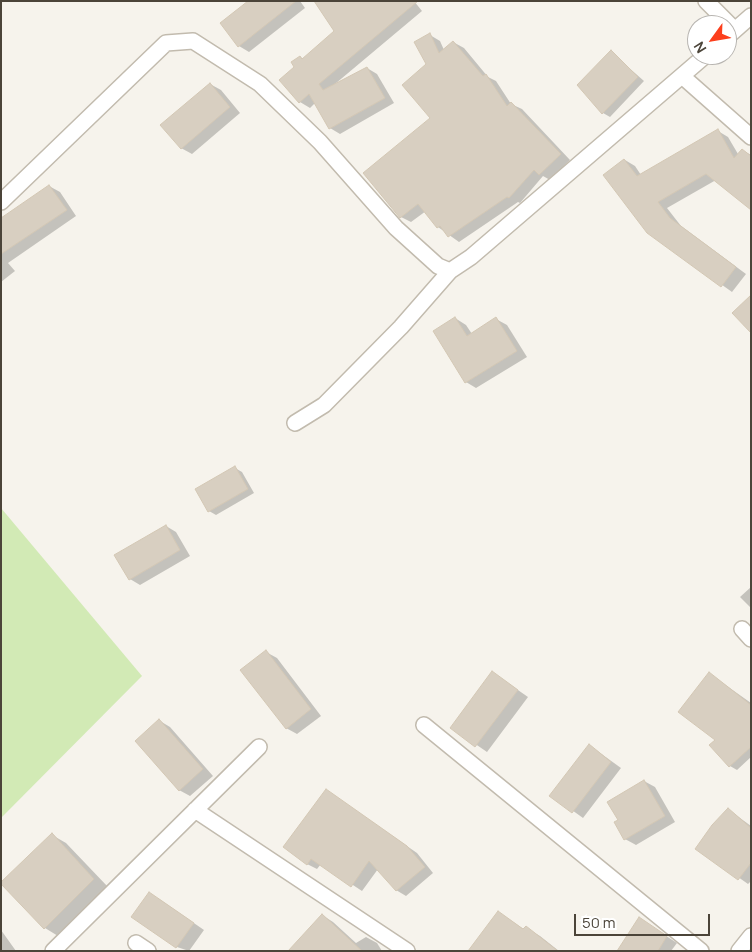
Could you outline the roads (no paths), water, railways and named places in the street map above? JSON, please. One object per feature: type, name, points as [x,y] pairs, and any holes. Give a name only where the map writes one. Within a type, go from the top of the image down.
[{"type":"street","points":[[706,1],[717,15]]},
{"type":"street","points":[[737,28],[751,16]]},
{"type":"street","points":[[1,202],[166,43],[193,41],[260,84],[320,142],[396,228],[438,266],[450,271]]},
{"type":"street","points":[[295,423],[324,405],[401,327],[450,271],[471,257],[695,65]]},
{"type":"street","points":[[682,76],[751,137]]},
{"type":"street","points":[[424,725],[701,951]]},
{"type":"street","points":[[53,951],[259,747]]},
{"type":"street","points":[[195,810],[407,951]]},
{"type":"street","points":[[740,951],[751,936]]}]
